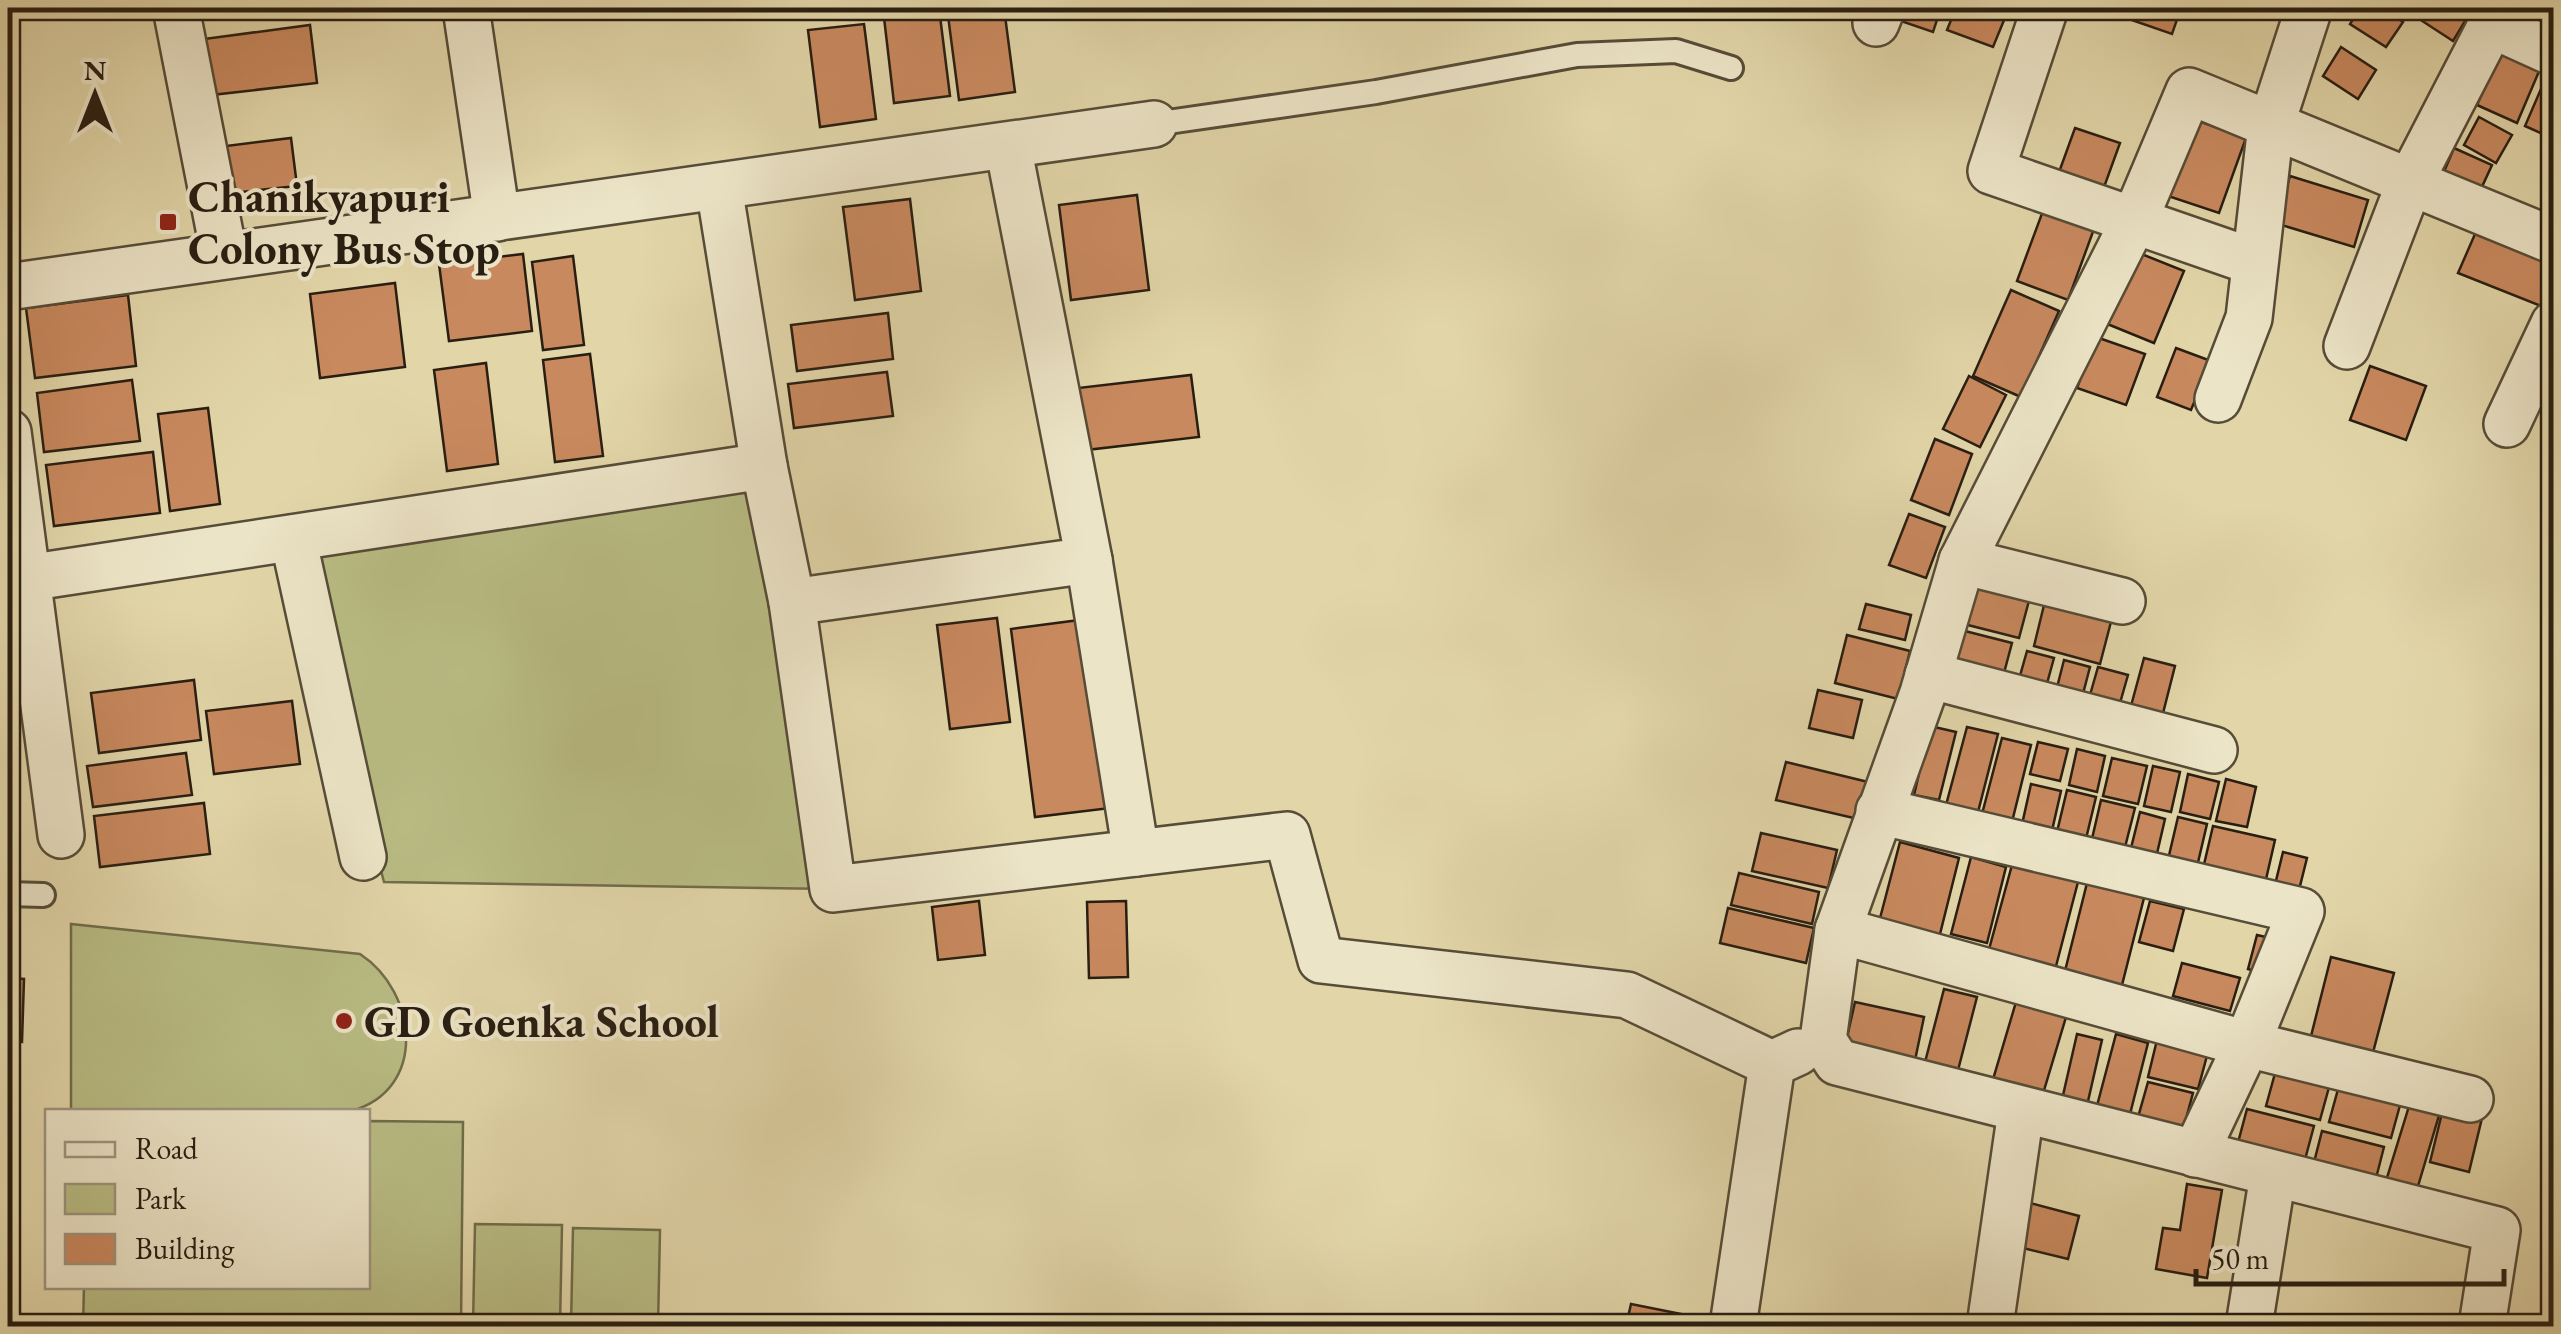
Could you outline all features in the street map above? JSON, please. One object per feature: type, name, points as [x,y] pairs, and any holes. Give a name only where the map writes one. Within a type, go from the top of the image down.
[{"type":"street","points":[[176,8],[224,254]]},
{"type":"street","points":[[466,8],[497,218]]},
{"type":"street","points":[[2045,8],[1991,171],[2254,262]]},
{"type":"street","points":[[2218,399],[2249,318],[2271,125],[2309,8]]},
{"type":"street","points":[[2347,346],[2410,182],[2495,16],[2554,53]]},
{"type":"street","points":[[2482,1326],[2498,1230],[1837,1062],[1823,1040],[1838,930],[1928,676],[1962,561],[2135,219],[2189,91],[2554,241]]},
{"type":"street","points":[[8,286],[1154,124]]},
{"type":"street","points":[[1008,146],[1089,560],[1136,853]]},
{"type":"street","points":[[718,187],[764,466],[792,602],[832,889],[1287,836],[1321,960],[1627,995],[1772,1064]]},
{"type":"street","points":[[2507,424],[2554,324]]},
{"type":"street","points":[[8,432],[62,835]]},
{"type":"street","points":[[27,578],[764,466]]},
{"type":"street","points":[[293,538],[363,856]]},
{"type":"street","points":[[792,602],[1089,560]]},
{"type":"street","points":[[1962,561],[2122,602]]},
{"type":"street","points":[[1928,676],[2214,750]]},
{"type":"street","points":[[1879,811],[2301,912],[2247,1044],[2194,1154]]},
{"type":"street","points":[[1838,930],[2247,1044],[2470,1099]]},
{"type":"street","points":[[1772,1064],[1823,1040]]},
{"type":"street","points":[[1734,1326],[1772,1064]]},
{"type":"street","points":[[1990,1326],[2021,1111]]},
{"type":"street","points":[[2249,1326],[2273,1175]]},
{"type":"lane","points":[[1154,124],[1376,92],[1577,56],[1676,51],[1732,68]]},
{"type":"lane","points":[[8,894],[43,895]]},
{"type":"green space","points":[[764,466],[833,889],[384,882],[293,538]]},
{"type":"green space","points":[[71,924],[360,954],[394,992],[403,1015],[403,1062],[393,1083],[376,1100],[356,1109],[71,1109]]},
{"type":"green space","points":[[370,1121],[463,1122],[461,1326],[83,1326],[84,1289],[370,1289]]},
{"type":"green space","points":[[475,1224],[562,1225],[560,1326],[473,1326]]},
{"type":"green space","points":[[573,1228],[660,1230],[658,1326],[571,1326]]},
{"type":"building","points":[[485,8],[582,8],[486,20]]},
{"type":"building","points":[[939,8],[950,96],[894,103],[883,9]]},
{"type":"building","points":[[947,8],[1004,8],[1015,92],[959,100]]},
{"type":"building","points":[[1899,8],[1941,8],[1933,32],[1895,19]]},
{"type":"building","points":[[1956,8],[2009,8],[1993,47],[1947,30]]},
{"type":"building","points":[[2123,8],[2181,8],[2172,34],[2120,16]]},
{"type":"building","points":[[2360,8],[2381,8],[2403,22],[2386,47],[2350,24]]},
{"type":"building","points":[[2414,8],[2473,8],[2453,41],[2410,13]]},
{"type":"building","points":[[864,24],[876,119],[820,127],[808,30]]},
{"type":"building","points":[[310,25],[317,83],[211,95],[204,39]]},
{"type":"building","points":[[2503,45],[2543,62],[2517,123],[2477,105]]},
{"type":"building","points":[[2341,47],[2376,70],[2358,99],[2323,76]]},
{"type":"building","points":[[2550,68],[2554,69],[2554,139],[2525,126]]},
{"type":"building","points":[[2479,117],[2512,135],[2496,163],[2464,145]]},
{"type":"building","points":[[2193,119],[2246,138],[2219,213],[2165,195]]},
{"type":"building","points":[[2075,128],[2120,143],[2103,190],[2058,175]]},
{"type":"building","points":[[291,138],[297,186],[232,193],[226,146]]},
{"type":"building","points":[[2454,148],[2492,165],[2480,191],[2443,174]]},
{"type":"building","points":[[2290,176],[2368,200],[2354,247],[2275,223]]},
{"type":"building","points":[[1137,195],[1149,290],[1071,300],[1059,205]]},
{"type":"building","points":[[910,199],[921,291],[855,300],[843,207]]},
{"type":"building","points":[[2047,200],[2098,218],[2068,300],[2017,281]]},
{"type":"building","points":[[2475,234],[2554,265],[2554,288],[2546,308],[2458,273]]},
{"type":"building","points":[[2129,249],[2184,271],[2154,343],[2100,321]]},
{"type":"building","points":[[523,254],[532,331],[449,341],[439,264]]},
{"type":"building","points":[[573,256],[584,345],[543,350],[532,262]]},
{"type":"building","points":[[395,283],[405,367],[320,378],[310,294]]},
{"type":"building","points":[[2011,290],[2059,311],[2021,397],[1973,376]]},
{"type":"building","points":[[128,295],[136,366],[35,378],[26,308]]},
{"type":"building","points":[[888,313],[893,359],[797,371],[791,325]]},
{"type":"building","points":[[2096,337],[2145,354],[2126,405],[2077,388]]},
{"type":"building","points":[[2176,348],[2211,361],[2191,410],[2157,397]]},
{"type":"building","points":[[590,354],[603,456],[555,462],[543,360]]},
{"type":"building","points":[[486,363],[498,464],[447,471],[434,370]]},
{"type":"building","points":[[2370,366],[2426,386],[2406,440],[2350,420]]},
{"type":"building","points":[[887,372],[893,416],[794,428],[788,384]]},
{"type":"building","points":[[1191,375],[1199,437],[1086,450],[1078,388]]},
{"type":"building","points":[[1969,376],[2006,395],[1980,447],[1943,429]]},
{"type":"building","points":[[132,380],[140,441],[44,452],[37,393]]},
{"type":"building","points":[[208,408],[220,504],[170,511],[158,414]]},
{"type":"building","points":[[1935,439],[1972,454],[1949,515],[1911,500]]},
{"type":"building","points":[[153,452],[160,513],[54,526],[46,465]]},
{"type":"building","points":[[1909,514],[1945,527],[1926,578],[1889,565]]},
{"type":"building","points":[[1971,582],[2030,597],[2019,638],[1960,623]]},
{"type":"building","points":[[2045,601],[2112,618],[2100,664],[2034,646]]},
{"type":"building","points":[[1866,604],[1911,615],[1905,640],[1859,629]]},
{"type":"building","points":[[997,618],[1010,722],[950,729],[937,625]]},
{"type":"building","points":[[1095,618],[1119,807],[1035,817],[1011,629]]},
{"type":"building","points":[[1957,629],[2012,643],[2000,688],[1946,673]]},
{"type":"building","points":[[1847,635],[1910,651],[1898,699],[1835,683]]},
{"type":"building","points":[[2027,651],[2054,658],[2043,698],[2016,690]]},
{"type":"building","points":[[2144,658],[2175,666],[2160,725],[2128,717]]},
{"type":"building","points":[[2064,660],[2090,667],[2079,709],[2053,703]]},
{"type":"building","points":[[2098,667],[2128,675],[2116,717],[2086,709]]},
{"type":"building","points":[[194,680],[201,740],[99,753],[91,693]]},
{"type":"building","points":[[1818,690],[1862,700],[1853,738],[1809,728]]},
{"type":"building","points":[[292,701],[300,764],[214,774],[206,711]]},
{"type":"building","points":[[8,707],[15,762],[8,763]]},
{"type":"building","points":[[1930,726],[1956,732],[1939,800],[1914,795]]},
{"type":"building","points":[[1967,727],[1998,734],[1978,812],[1946,805]]},
{"type":"building","points":[[2002,738],[2031,745],[2012,822],[1982,814]]},
{"type":"building","points":[[2038,742],[2068,749],[2060,781],[2030,774]]},
{"type":"building","points":[[2077,749],[2105,756],[2097,792],[2069,785]]},
{"type":"building","points":[[186,753],[192,795],[93,807],[87,766]]},
{"type":"building","points":[[2112,758],[2147,766],[2138,804],[2103,796]]},
{"type":"building","points":[[1786,762],[1868,782],[1858,819],[1776,800]]},
{"type":"building","points":[[2153,766],[2180,772],[2171,812],[2144,806]]},
{"type":"building","points":[[2188,774],[2219,782],[2210,819],[2180,812]]},
{"type":"building","points":[[2226,779],[2256,787],[2247,827],[2216,821]]},
{"type":"building","points":[[2031,784],[2061,791],[2051,835],[2021,829]]},
{"type":"building","points":[[2067,790],[2096,797],[2085,843],[2056,836]]},
{"type":"building","points":[[2101,800],[2135,808],[2124,851],[2091,843]]},
{"type":"building","points":[[204,803],[210,854],[100,867],[94,816]]},
{"type":"building","points":[[2140,812],[2165,819],[2155,862],[2129,856]]},
{"type":"building","points":[[2178,817],[2207,824],[2196,871],[2167,864]]},
{"type":"building","points":[[2213,826],[2275,840],[2264,888],[2202,873]]},
{"type":"building","points":[[1761,833],[1837,850],[1828,888],[1752,871]]},
{"type":"building","points":[[1900,842],[1959,858],[1939,938],[1879,922]]},
{"type":"building","points":[[2283,852],[2307,858],[2296,902],[2272,897]]},
{"type":"building","points":[[1971,857],[2006,867],[1987,943],[1951,934]]},
{"type":"building","points":[[2012,865],[2078,882],[2055,970],[1988,953]]},
{"type":"building","points":[[1739,873],[1819,892],[1812,924],[1731,905]]},
{"type":"building","points":[[2087,883],[2144,898],[2121,989],[2064,975]]},
{"type":"building","points":[[979,901],[985,955],[938,960],[932,907]]},
{"type":"building","points":[[1126,901],[1128,977],[1089,978],[1087,902]]},
{"type":"building","points":[[2150,901],[2184,909],[2173,951],[2139,942]]},
{"type":"building","points":[[1728,908],[1814,928],[1806,963],[1720,943]]},
{"type":"building","points":[[2257,935],[2283,941],[2274,976],[2248,969]]},
{"type":"building","points":[[2331,957],[2394,973],[2371,1060],[2309,1044]]},
{"type":"building","points":[[2182,963],[2240,978],[2230,1011],[2173,996]]},
{"type":"building","points":[[8,978],[24,979],[22,1042],[8,1041]]},
{"type":"building","points":[[1944,989],[1977,997],[1957,1074],[1924,1066]]},
{"type":"building","points":[[1855,1002],[1924,1017],[1913,1070],[1843,1055]]},
{"type":"building","points":[[2016,1002],[2066,1017],[2039,1107],[1989,1093]]},
{"type":"building","points":[[2077,1034],[2102,1040],[2086,1110],[2061,1104]]},
{"type":"building","points":[[2116,1034],[2148,1043],[2127,1126],[2094,1117]]},
{"type":"building","points":[[2157,1040],[2208,1052],[2198,1089],[2148,1077]]},
{"type":"building","points":[[2277,1066],[2331,1080],[2320,1120],[2266,1106]]},
{"type":"building","points":[[2148,1082],[2193,1093],[2180,1141],[2135,1128]]},
{"type":"building","points":[[2340,1082],[2402,1098],[2391,1138],[2329,1122]]},
{"type":"building","points":[[2410,1103],[2440,1112],[2413,1203],[2382,1194]]},
{"type":"building","points":[[2247,1109],[2314,1126],[2303,1167],[2236,1150]]},
{"type":"building","points":[[2443,1109],[2482,1118],[2469,1172],[2430,1162]]},
{"type":"building","points":[[2322,1131],[2384,1147],[2373,1190],[2311,1174]]},
{"type":"building","points":[[2187,1184],[2222,1190],[2207,1278],[2156,1269],[2163,1228],[2180,1230]]},
{"type":"building","points":[[2030,1203],[2079,1216],[2068,1259],[2019,1247]]},
{"type":"building","points":[[1631,1304],[1701,1318],[1699,1326],[1626,1326]]},
{"type":"place","name":"Chanikyapuri Colony Bus Stop","points":[[168,222]]},
{"type":"place","name":"GD Goenka School","points":[[344,1021]]}]
